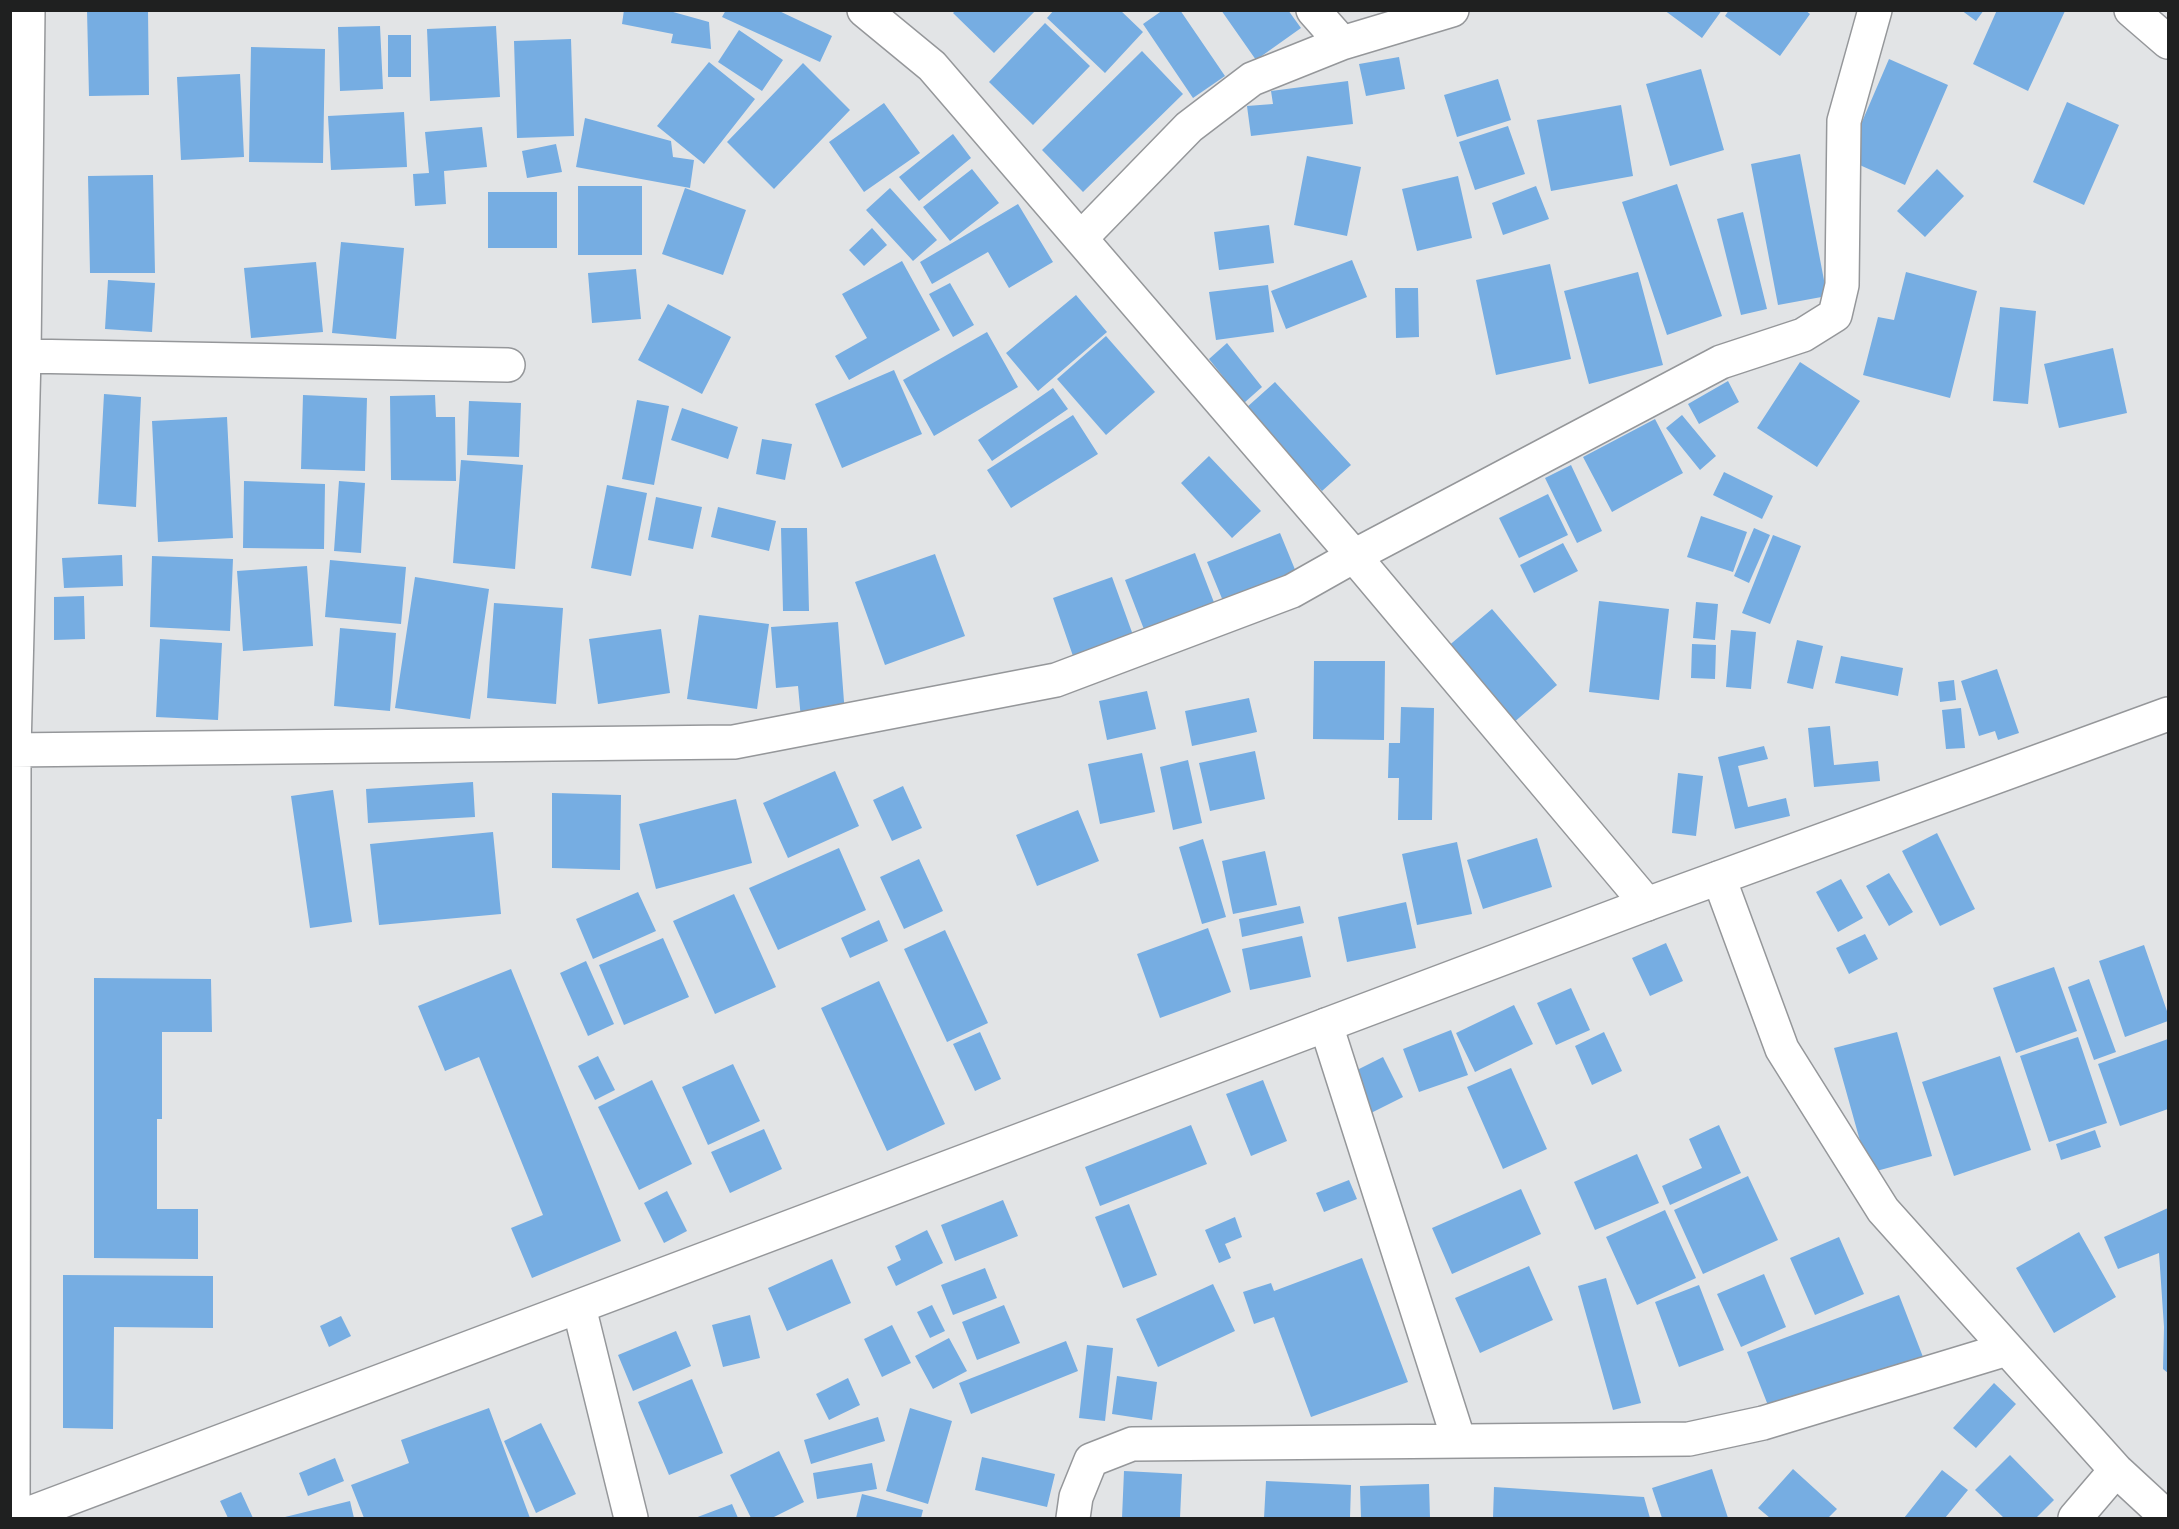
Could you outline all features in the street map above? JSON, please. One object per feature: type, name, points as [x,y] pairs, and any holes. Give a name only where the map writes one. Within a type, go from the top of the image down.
[{"type":"street","points":[[13,1518],[12,750],[24,356],[28,10]]},
{"type":"street","points":[[864,10],[932,66],[1354,556],[1647,904]]},
{"type":"street","points":[[1313,10],[1341,43]]},
{"type":"street","points":[[1081,238],[1189,127],[1252,79],[1341,43],[1452,10]]},
{"type":"street","points":[[12,750],[734,742],[1056,680],[1292,591],[1721,362],[1803,335],[1835,315],[1842,285],[1844,122],[1875,10]]},
{"type":"street","points":[[2131,10],[2169,42]]},
{"type":"street","points":[[24,356],[508,365]]},
{"type":"street","points":[[17,1518],[1647,904],[2169,714]]},
{"type":"street","points":[[1719,878],[1782,1049],[1883,1210],[2116,1470],[2169,1518]]},
{"type":"street","points":[[1326,1025],[1459,1441]]},
{"type":"street","points":[[579,1307],[631,1518]]},
{"type":"street","points":[[1073,1518],[1076,1497],[1091,1460],[1132,1444],[1689,1439],[1763,1423],[2007,1349]]},
{"type":"street","points":[[2075,1518],[2116,1470]]},
{"type":"building","points":[[87,10],[148,10],[149,95],[89,96]]},
{"type":"building","points":[[624,10],[666,10],[709,22],[711,49],[671,43],[673,34],[622,24]]},
{"type":"building","points":[[726,10],[777,10],[832,36],[820,62],[722,17]]},
{"type":"building","points":[[956,10],[1036,10],[994,53],[953,13]]},
{"type":"building","points":[[1054,10],[1120,10],[1143,32],[1105,73],[1047,18]]},
{"type":"building","points":[[1163,10],[1180,10],[1225,76],[1193,98],[1143,24]]},
{"type":"building","points":[[1221,10],[1288,10],[1301,28],[1256,60]]},
{"type":"building","points":[[1664,10],[1722,10],[1702,38]]},
{"type":"building","points":[[1729,10],[1805,10],[1810,14],[1780,56],[1725,16]]},
{"type":"building","points":[[1961,10],[1984,10],[1976,21]]},
{"type":"building","points":[[1997,10],[2065,11],[2028,91],[1973,64]]},
{"type":"building","points":[[1045,23],[1090,66],[1033,125],[989,82]]},
{"type":"building","points":[[380,26],[383,89],[340,91],[338,27]]},
{"type":"building","points":[[496,26],[500,97],[430,101],[427,29]]},
{"type":"building","points":[[739,30],[783,60],[762,91],[718,62]]},
{"type":"building","points":[[388,35],[411,35],[411,77],[388,77]]},
{"type":"building","points":[[571,39],[574,136],[517,138],[514,41]]},
{"type":"building","points":[[251,47],[325,49],[323,163],[249,162]]},
{"type":"building","points":[[1142,51],[1183,94],[1083,192],[1042,150]]},
{"type":"building","points":[[1399,57],[1405,89],[1366,96],[1359,64]]},
{"type":"building","points":[[1889,59],[1948,85],[1905,185],[1846,159]]},
{"type":"building","points":[[709,62],[755,99],[704,164],[657,126]]},
{"type":"building","points":[[803,63],[850,110],[774,189],[727,142]]},
{"type":"building","points":[[1701,69],[1724,150],[1670,166],[1646,84]]},
{"type":"building","points":[[240,74],[244,157],[181,160],[177,77]]},
{"type":"building","points":[[1498,79],[1511,120],[1457,137],[1444,95]]},
{"type":"building","points":[[1348,81],[1353,124],[1251,136],[1247,106],[1273,104],[1271,91]]},
{"type":"building","points":[[2067,102],[2119,125],[2084,205],[2033,182]]},
{"type":"building","points":[[884,103],[920,153],[864,192],[829,142]]},
{"type":"building","points":[[1621,105],[1633,176],[1551,191],[1537,120]]},
{"type":"building","points":[[404,112],[407,167],[331,170],[328,116]]},
{"type":"building","points":[[585,118],[671,141],[673,157],[694,160],[690,188],[576,167]]},
{"type":"building","points":[[1508,126],[1525,174],[1475,190],[1459,142]]},
{"type":"building","points":[[482,127],[487,167],[444,171],[446,204],[415,206],[413,174],[429,173],[425,132]]},
{"type":"building","points":[[953,134],[971,158],[919,201],[899,177]]},
{"type":"building","points":[[556,144],[562,172],[527,178],[522,151]]},
{"type":"building","points":[[1800,154],[1827,296],[1778,305],[1751,164]]},
{"type":"building","points":[[1307,156],[1361,167],[1347,236],[1294,225]]},
{"type":"building","points":[[972,169],[999,203],[950,241],[923,207]]},
{"type":"building","points":[[1937,169],[1964,196],[1925,237],[1897,211]]},
{"type":"building","points":[[153,175],[155,273],[90,273],[88,176]]},
{"type":"building","points":[[1458,176],[1472,238],[1417,251],[1402,189]]},
{"type":"building","points":[[1677,184],[1722,316],[1667,335],[1622,202]]},
{"type":"building","points":[[578,186],[642,186],[642,255],[578,255]]},
{"type":"building","points":[[1536,186],[1549,219],[1503,235],[1492,203]]},
{"type":"building","points":[[685,188],[746,210],[723,275],[662,254]]},
{"type":"building","points":[[890,188],[937,240],[913,261],[866,210]]},
{"type":"building","points":[[488,192],[557,192],[557,248],[488,248]]},
{"type":"building","points":[[1018,204],[1053,262],[1009,288],[988,252],[932,284],[920,262]]},
{"type":"building","points":[[1743,212],[1767,309],[1741,315],[1717,219]]},
{"type":"building","points":[[1269,225],[1274,263],[1219,270],[1214,232]]},
{"type":"building","points":[[872,228],[887,245],[864,266],[849,250]]},
{"type":"building","points":[[341,242],[404,248],[396,339],[332,333]]},
{"type":"building","points":[[1352,260],[1367,297],[1286,329],[1271,291]]},
{"type":"building","points":[[902,261],[940,330],[849,380],[835,356],[867,338],[842,294]]},
{"type":"building","points":[[316,262],[323,332],[251,338],[244,268]]},
{"type":"building","points":[[1550,264],[1571,359],[1496,375],[1476,280]]},
{"type":"building","points":[[636,269],[641,319],[592,323],[588,273]]},
{"type":"building","points":[[1638,272],[1663,365],[1589,384],[1564,291]]},
{"type":"building","points":[[1906,272],[1977,291],[1950,398],[1863,375],[1878,317],[1894,320]]},
{"type":"building","points":[[108,280],[155,283],[152,332],[105,329]]},
{"type":"building","points":[[950,283],[974,325],[953,337],[929,294]]},
{"type":"building","points":[[1268,285],[1274,332],[1216,340],[1209,292]]},
{"type":"building","points":[[1395,288],[1418,288],[1419,337],[1396,338]]},
{"type":"building","points":[[1076,295],[1107,332],[1038,391],[1006,353]]},
{"type":"building","points":[[668,304],[731,337],[702,394],[638,360]]},
{"type":"building","points":[[2000,307],[2036,311],[2028,404],[1993,401]]},
{"type":"building","points":[[987,332],[1018,387],[934,436],[903,380]]},
{"type":"building","points":[[1106,336],[1155,392],[1106,435],[1057,379]]},
{"type":"building","points":[[1227,343],[1262,387],[1244,403],[1209,359]]},
{"type":"building","points":[[2113,348],[2127,413],[2059,428],[2044,364]]},
{"type":"building","points":[[1800,362],[1860,401],[1817,467],[1757,428]]},
{"type":"building","points":[[894,370],[922,434],[842,468],[815,404]]},
{"type":"building","points":[[1728,381],[1739,402],[1699,424],[1688,404]]},
{"type":"building","points":[[1275,382],[1351,465],[1322,491],[1246,408]]},
{"type":"building","points":[[1053,388],[1068,409],[992,461],[978,440]]},
{"type":"building","points":[[104,394],[141,397],[136,507],[98,504]]},
{"type":"building","points":[[303,395],[367,398],[365,471],[301,469]]},
{"type":"building","points":[[435,395],[436,417],[455,417],[456,481],[391,480],[390,396]]},
{"type":"building","points":[[637,400],[669,406],[654,485],[622,479]]},
{"type":"building","points":[[469,401],[521,403],[519,457],[467,455]]},
{"type":"building","points":[[682,408],[738,427],[728,459],[671,440]]},
{"type":"building","points":[[1073,415],[1098,454],[1011,508],[987,470]]},
{"type":"building","points":[[1682,415],[1716,456],[1700,470],[1666,428]]},
{"type":"building","points":[[227,417],[233,538],[158,542],[152,421]]},
{"type":"building","points":[[1655,419],[1683,473],[1612,512],[1583,457]]},
{"type":"building","points":[[762,439],[792,444],[785,480],[756,474]]},
{"type":"building","points":[[1209,456],[1261,511],[1232,538],[1181,483]]},
{"type":"building","points":[[461,460],[523,465],[515,569],[453,563]]},
{"type":"building","points":[[1571,465],[1602,531],[1577,543],[1545,478]]},
{"type":"building","points":[[1724,472],[1773,496],[1762,519],[1713,495]]},
{"type":"building","points":[[244,481],[325,484],[324,549],[243,548]]},
{"type":"building","points":[[339,481],[365,483],[361,553],[334,551]]},
{"type":"building","points":[[607,485],[647,493],[631,576],[591,568]]},
{"type":"building","points":[[1548,494],[1568,535],[1519,558],[1499,518]]},
{"type":"building","points":[[656,497],[702,507],[693,549],[648,540]]},
{"type":"building","points":[[718,507],[776,521],[769,551],[711,537]]},
{"type":"building","points":[[1701,516],[1747,532],[1733,572],[1687,557]]},
{"type":"building","points":[[781,528],[807,528],[809,611],[783,611]]},
{"type":"building","points":[[1754,528],[1770,535],[1749,583],[1734,576]]},
{"type":"building","points":[[1280,533],[1296,572],[1223,601],[1207,562]]},
{"type":"building","points":[[1773,535],[1801,546],[1770,624],[1742,613]]},
{"type":"building","points":[[1563,543],[1578,571],[1534,593],[1520,565]]},
{"type":"building","points":[[1195,553],[1215,605],[1145,632],[1125,580]]},
{"type":"building","points":[[935,554],[965,636],[885,665],[855,582]]},
{"type":"building","points":[[122,555],[123,586],[64,588],[62,558]]},
{"type":"building","points":[[152,556],[233,559],[230,631],[150,627]]},
{"type":"building","points":[[330,560],[406,567],[401,624],[325,617]]},
{"type":"building","points":[[307,566],[313,646],[243,651],[237,571]]},
{"type":"building","points":[[415,577],[489,589],[470,719],[395,708]]},
{"type":"building","points":[[1112,577],[1133,635],[1073,656],[1053,598]]},
{"type":"building","points":[[84,596],[85,639],[54,640],[54,597]]},
{"type":"building","points":[[1599,601],[1669,609],[1659,700],[1589,692]]},
{"type":"building","points":[[1696,602],[1718,604],[1715,640],[1693,638]]},
{"type":"building","points":[[494,603],[563,608],[556,704],[487,698]]},
{"type":"building","points":[[1492,609],[1557,685],[1512,724],[1446,648]]},
{"type":"building","points":[[699,615],[769,624],[757,709],[687,699]]},
{"type":"building","points":[[838,622],[845,715],[801,719],[798,686],[776,688],[771,627]]},
{"type":"building","points":[[340,628],[396,633],[390,711],[334,706]]},
{"type":"building","points":[[661,629],[670,693],[598,704],[589,639]]},
{"type":"building","points":[[1731,630],[1756,632],[1751,689],[1726,687]]},
{"type":"building","points":[[160,639],[222,643],[218,720],[156,717]]},
{"type":"building","points":[[1797,640],[1823,646],[1813,689],[1787,683]]},
{"type":"building","points":[[1692,644],[1716,645],[1715,679],[1691,678]]},
{"type":"building","points":[[1841,656],[1903,668],[1898,696],[1835,683]]},
{"type":"building","points":[[1314,661],[1385,661],[1384,740],[1313,739]]},
{"type":"building","points":[[1997,669],[2019,733],[1998,740],[1995,731],[1979,736],[1961,681]]},
{"type":"building","points":[[1954,680],[1956,700],[1940,702],[1938,682]]},
{"type":"building","points":[[1147,691],[1156,729],[1107,740],[1099,701]]},
{"type":"building","points":[[1249,698],[1257,732],[1192,746],[1185,711]]},
{"type":"building","points":[[1401,707],[1434,708],[1432,820],[1398,820],[1399,778],[1388,778],[1389,743],[1400,743]]},
{"type":"building","points":[[1961,708],[1965,748],[1946,749],[1942,710]]},
{"type":"building","points":[[1830,726],[1834,765],[1878,761],[1880,781],[1814,787],[1808,728]]},
{"type":"building","points":[[1764,746],[1768,759],[1738,766],[1748,807],[1786,798],[1790,816],[1735,829],[1718,757]]},
{"type":"building","points":[[1255,751],[1265,799],[1210,811],[1199,763]]},
{"type":"building","points":[[1142,753],[1155,812],[1100,824],[1088,764]]},
{"type":"building","points":[[1188,760],[1202,823],[1173,830],[1160,767]]},
{"type":"building","points":[[835,771],[859,826],[788,858],[763,803]]},
{"type":"building","points":[[1678,773],[1703,776],[1696,836],[1672,833]]},
{"type":"building","points":[[473,782],[475,817],[368,823],[366,789]]},
{"type":"building","points":[[903,786],[922,828],[892,841],[873,800]]},
{"type":"building","points":[[333,790],[352,922],[310,928],[291,796]]},
{"type":"building","points":[[552,793],[621,795],[620,870],[552,868]]},
{"type":"building","points":[[736,799],[752,863],[656,889],[639,824]]},
{"type":"building","points":[[1078,810],[1099,861],[1037,886],[1016,835]]},
{"type":"building","points":[[493,832],[501,914],[379,925],[370,844]]},
{"type":"building","points":[[1937,833],[1975,909],[1940,926],[1902,851]]},
{"type":"building","points":[[1537,838],[1552,887],[1483,909],[1467,860]]},
{"type":"building","points":[[1203,839],[1226,917],[1202,924],[1179,847]]},
{"type":"building","points":[[1457,842],[1472,914],[1417,925],[1402,854]]},
{"type":"building","points":[[839,848],[866,910],[778,950],[749,888]]},
{"type":"building","points":[[1265,851],[1277,905],[1233,914],[1222,861]]},
{"type":"building","points":[[919,859],[943,911],[904,929],[880,877]]},
{"type":"building","points":[[1889,873],[1913,912],[1889,926],[1866,886]]},
{"type":"building","points":[[1841,879],[1863,918],[1838,932],[1816,892]]},
{"type":"building","points":[[638,892],[656,931],[593,959],[576,919]]},
{"type":"building","points":[[734,894],[776,987],[715,1014],[673,921]]},
{"type":"building","points":[[1406,902],[1416,948],[1347,962],[1338,917]]},
{"type":"building","points":[[1300,906],[1304,923],[1242,937],[1239,919]]},
{"type":"building","points":[[879,920],[888,941],[850,958],[841,938]]},
{"type":"building","points":[[1208,928],[1231,992],[1160,1018],[1137,954]]},
{"type":"building","points":[[945,930],[988,1023],[947,1042],[904,949]]},
{"type":"building","points":[[1865,934],[1878,959],[1849,974],[1836,948]]},
{"type":"building","points":[[1302,936],[1311,977],[1250,990],[1242,949]]},
{"type":"building","points":[[663,938],[689,997],[624,1025],[599,965]]},
{"type":"building","points":[[1666,943],[1683,981],[1650,996],[1632,958]]},
{"type":"building","points":[[2144,945],[2168,1014],[2168,1021],[2125,1037],[2099,961]]},
{"type":"building","points":[[586,961],[614,1024],[588,1036],[560,973]]},
{"type":"building","points":[[2054,967],[2077,1031],[2016,1053],[1993,988]]},
{"type":"building","points":[[511,969],[621,1241],[532,1278],[511,1228],[543,1215],[479,1057],[445,1071],[418,1006]]},
{"type":"building","points":[[94,978],[211,979],[212,1032],[162,1032],[162,1119],[157,1119],[157,1209],[198,1209],[198,1259],[94,1258]]},
{"type":"building","points":[[2089,979],[2116,1052],[2094,1060],[2068,987]]},
{"type":"building","points":[[879,981],[945,1124],[887,1151],[821,1008]]},
{"type":"building","points":[[1571,988],[1590,1030],[1556,1045],[1537,1003]]},
{"type":"building","points":[[1514,1005],[1533,1044],[1475,1072],[1456,1033]]},
{"type":"building","points":[[1451,1030],[1468,1075],[1419,1092],[1403,1049]]},
{"type":"building","points":[[980,1032],[1001,1079],[975,1091],[953,1044]]},
{"type":"building","points":[[1604,1032],[1622,1071],[1592,1085],[1575,1046]]},
{"type":"building","points":[[1897,1032],[1932,1156],[1869,1173],[1834,1048]]},
{"type":"building","points":[[2078,1037],[2107,1123],[2049,1142],[2020,1056]]},
{"type":"building","points":[[2168,1039],[2168,1109],[2120,1126],[2098,1064]]},
{"type":"building","points":[[598,1056],[615,1090],[595,1100],[578,1066]]},
{"type":"building","points":[[2000,1056],[2031,1150],[1954,1176],[1922,1082]]},
{"type":"building","points":[[1383,1057],[1403,1097],[1369,1114],[1349,1074]]},
{"type":"building","points":[[733,1064],[760,1121],[708,1145],[682,1087]]},
{"type":"building","points":[[1511,1068],[1547,1149],[1503,1169],[1467,1087]]},
{"type":"building","points":[[652,1080],[692,1164],[639,1190],[598,1107]]},
{"type":"building","points":[[1263,1080],[1287,1141],[1251,1156],[1226,1094]]},
{"type":"building","points":[[1191,1125],[1207,1164],[1100,1206],[1085,1167]]},
{"type":"building","points":[[1719,1125],[1741,1173],[1670,1205],[1662,1186],[1702,1168],[1689,1139]]},
{"type":"building","points":[[764,1129],[782,1169],[730,1193],[711,1152]]},
{"type":"building","points":[[2095,1130],[2101,1147],[2061,1160],[2056,1144]]},
{"type":"building","points":[[1637,1154],[1659,1203],[1595,1230],[1574,1182]]},
{"type":"building","points":[[1748,1176],[1778,1240],[1703,1274],[1674,1210]]},
{"type":"building","points":[[1349,1180],[1357,1199],[1324,1212],[1316,1193]]},
{"type":"building","points":[[1521,1189],[1541,1234],[1452,1274],[1432,1228]]},
{"type":"building","points":[[667,1191],[687,1231],[664,1243],[644,1203]]},
{"type":"building","points":[[1003,1200],[1018,1236],[955,1261],[941,1225]]},
{"type":"building","points":[[1129,1204],[1157,1275],[1123,1288],[1095,1217]]},
{"type":"building","points":[[2168,1208],[2168,1373],[2163,1369],[2164,1327],[2159,1253],[2118,1269],[2104,1237]]},
{"type":"building","points":[[1665,1210],[1696,1278],[1637,1305],[1606,1237]]},
{"type":"building","points":[[1235,1217],[1242,1237],[1225,1244],[1231,1258],[1219,1263],[1205,1230]]},
{"type":"building","points":[[927,1230],[943,1263],[896,1286],[887,1267],[901,1260],[895,1246]]},
{"type":"building","points":[[2079,1232],[2116,1297],[2054,1333],[2016,1268]]},
{"type":"building","points":[[1839,1237],[1864,1294],[1815,1315],[1790,1258]]},
{"type":"building","points":[[1362,1258],[1408,1382],[1311,1417],[1274,1317],[1254,1324],[1243,1292],[1271,1283],[1274,1291]]},
{"type":"building","points":[[832,1259],[851,1303],[787,1331],[768,1288]]},
{"type":"building","points":[[1529,1266],[1553,1320],[1480,1353],[1455,1298]]},
{"type":"building","points":[[985,1268],[997,1298],[953,1315],[941,1285]]},
{"type":"building","points":[[1764,1274],[1786,1327],[1741,1347],[1717,1294]]},
{"type":"building","points":[[63,1275],[213,1276],[213,1328],[114,1327],[113,1429],[63,1428]]},
{"type":"building","points":[[1606,1278],[1641,1403],[1613,1410],[1578,1286]]},
{"type":"building","points":[[1213,1284],[1235,1331],[1158,1367],[1136,1319]]},
{"type":"building","points":[[1699,1285],[1724,1350],[1679,1367],[1655,1302]]},
{"type":"building","points":[[1899,1295],[1923,1357],[1771,1413],[1747,1352]]},
{"type":"building","points":[[932,1305],[945,1331],[930,1338],[917,1312]]},
{"type":"building","points":[[1004,1305],[1020,1343],[977,1360],[962,1322]]},
{"type":"building","points":[[750,1315],[760,1358],[723,1367],[712,1325]]},
{"type":"building","points":[[341,1316],[351,1336],[329,1347],[320,1326]]},
{"type":"building","points":[[892,1325],[911,1363],[882,1377],[864,1339]]},
{"type":"building","points":[[676,1331],[691,1366],[633,1391],[618,1355]]},
{"type":"building","points":[[949,1338],[967,1371],[933,1389],[915,1356]]},
{"type":"building","points":[[1066,1341],[1078,1371],[971,1414],[959,1383]]},
{"type":"building","points":[[1087,1345],[1113,1348],[1105,1421],[1079,1418]]},
{"type":"building","points":[[1117,1376],[1157,1382],[1152,1420],[1112,1414]]},
{"type":"building","points":[[848,1378],[860,1405],[829,1420],[816,1394]]},
{"type":"building","points":[[692,1379],[723,1453],[669,1475],[638,1402]]},
{"type":"building","points":[[1994,1383],[2016,1404],[1976,1448],[1953,1428]]},
{"type":"building","points":[[489,1408],[530,1518],[364,1518],[351,1485],[409,1463],[401,1440]]},
{"type":"building","points":[[910,1408],[952,1421],[928,1504],[886,1491]]},
{"type":"building","points":[[878,1417],[885,1441],[811,1464],[804,1440]]},
{"type":"building","points":[[541,1423],[576,1494],[536,1513],[504,1441]]},
{"type":"building","points":[[779,1451],[804,1502],[772,1518],[751,1518],[730,1475]]},
{"type":"building","points":[[2010,1455],[2054,1500],[2036,1518],[2004,1518],[1975,1490]]},
{"type":"building","points":[[982,1457],[1055,1474],[1047,1507],[975,1490]]},
{"type":"building","points":[[335,1458],[344,1481],[308,1496],[299,1473]]},
{"type":"building","points":[[872,1463],[877,1489],[817,1499],[813,1473]]},
{"type":"building","points":[[1712,1469],[1728,1518],[1662,1518],[1652,1488]]},
{"type":"building","points":[[1793,1469],[1837,1509],[1828,1518],[1770,1518],[1758,1508]]},
{"type":"building","points":[[1942,1470],[1968,1490],[1945,1518],[1904,1518]]},
{"type":"building","points":[[1124,1471],[1182,1474],[1180,1518],[1122,1518]]},
{"type":"building","points":[[1266,1481],[1351,1485],[1350,1518],[1264,1518]]},
{"type":"building","points":[[1429,1484],[1430,1518],[1361,1518],[1360,1486]]},
{"type":"building","points":[[1494,1487],[1644,1497],[1650,1518],[1493,1518]]},
{"type":"building","points":[[241,1492],[253,1518],[228,1518],[220,1501]]},
{"type":"building","points":[[862,1494],[923,1510],[921,1518],[856,1518]]},
{"type":"building","points":[[350,1501],[354,1518],[281,1518]]},
{"type":"building","points":[[732,1504],[738,1518],[695,1518]]}]
